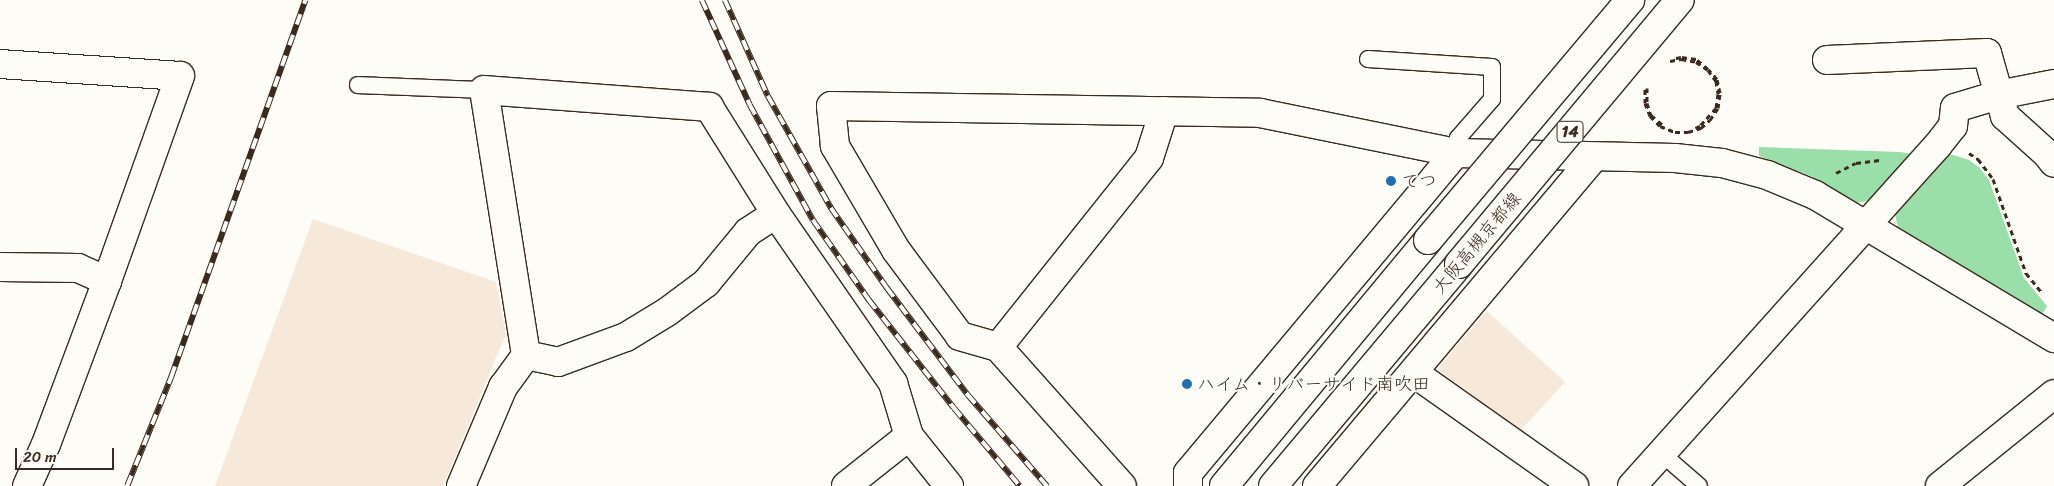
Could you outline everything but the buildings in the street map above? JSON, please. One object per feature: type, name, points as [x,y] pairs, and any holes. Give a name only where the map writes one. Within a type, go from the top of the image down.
[{"type":"street","name":"14","points":[[1224,486],[1630,0]]},
{"type":"street","name":"大阪高槻京都線","points":[[1273,486],[1680,0]]},
{"type":"street","points":[[1827,60],[1987,53],[2005,116],[2047,154],[2054,163]]},
{"type":"street","points":[[0,64],[180,76],[107,281],[46,444],[27,486]]},
{"type":"street","points":[[1632,486],[1938,145],[1953,126],[1955,108],[1998,95],[2054,84]]},
{"type":"street","points":[[461,486],[502,387],[526,355],[484,90],[709,106],[776,214],[894,383],[909,436],[949,486]]},
{"type":"street","points":[[1122,486],[998,347],[960,336],[896,250],[863,198],[835,146],[832,106],[1260,113],[1456,153],[1674,158],[1722,163],[1789,183],[1815,195],[2054,338]]},
{"type":"street","points":[[998,347],[1149,158],[1164,111]]},
{"type":"street","points":[[1188,486],[1188,473],[1456,153]]},
{"type":"street","points":[[1317,486],[1594,157]]},
{"type":"street","points":[[526,355],[558,362],[626,337],[667,312],[706,283],[748,232],[776,214]]},
{"type":"street","points":[[0,267],[78,268],[107,281]]},
{"type":"street","points":[[1414,372],[1574,486]]},
{"type":"street","points":[[1940,486],[2054,394]]},
{"type":"street","points":[[846,486],[909,436]]},
{"type":"lane","points":[[1368,59],[1492,68],[1492,99],[1458,138],[1456,153]]},
{"type":"lane","points":[[358,85],[484,90]]},
{"type":"lane","points":[[1661,452],[1699,486]]},
{"type":"path","points":[[1649,81],[1645,103],[1650,116],[1660,126],[1675,132],[1688,132],[1701,128],[1710,120],[1718,108],[1720,93],[1717,79],[1708,68],[1696,60],[1681,57],[1664,64]]},
{"type":"path","points":[[1637,92],[1643,86]]},
{"type":"path","points":[[1938,145],[1954,145],[1978,159],[1986,169],[1993,179],[2026,273],[2046,298]]},
{"type":"shaded area","points":[[313,219],[496,282],[506,334],[443,486],[215,486]]},
{"type":"shaded area","points":[[1487,311],[1565,382],[1521,430],[1437,369]]},
{"type":"green space","points":[[1759,147],[1916,154],[1877,199],[1856,203],[1811,176],[1759,156]]},
{"type":"green space","points":[[1944,152],[1969,160],[1980,168],[1989,180],[2024,278],[2047,306],[2042,315],[1898,228],[1894,210]]},
{"type":"railway","points":[[127,486],[171,377],[305,0]]},
{"type":"railway","points":[[702,0],[750,105],[813,220],[869,300],[954,408],[1020,486]]},
{"type":"railway","points":[[725,0],[768,96],[831,208],[887,288],[968,395],[1047,486]]},
{"type":"place","name":"てつ","points":[[1391,181]]},
{"type":"place","name":"ハイム・リバーサイド南吹田","points":[[1187,384]]}]
